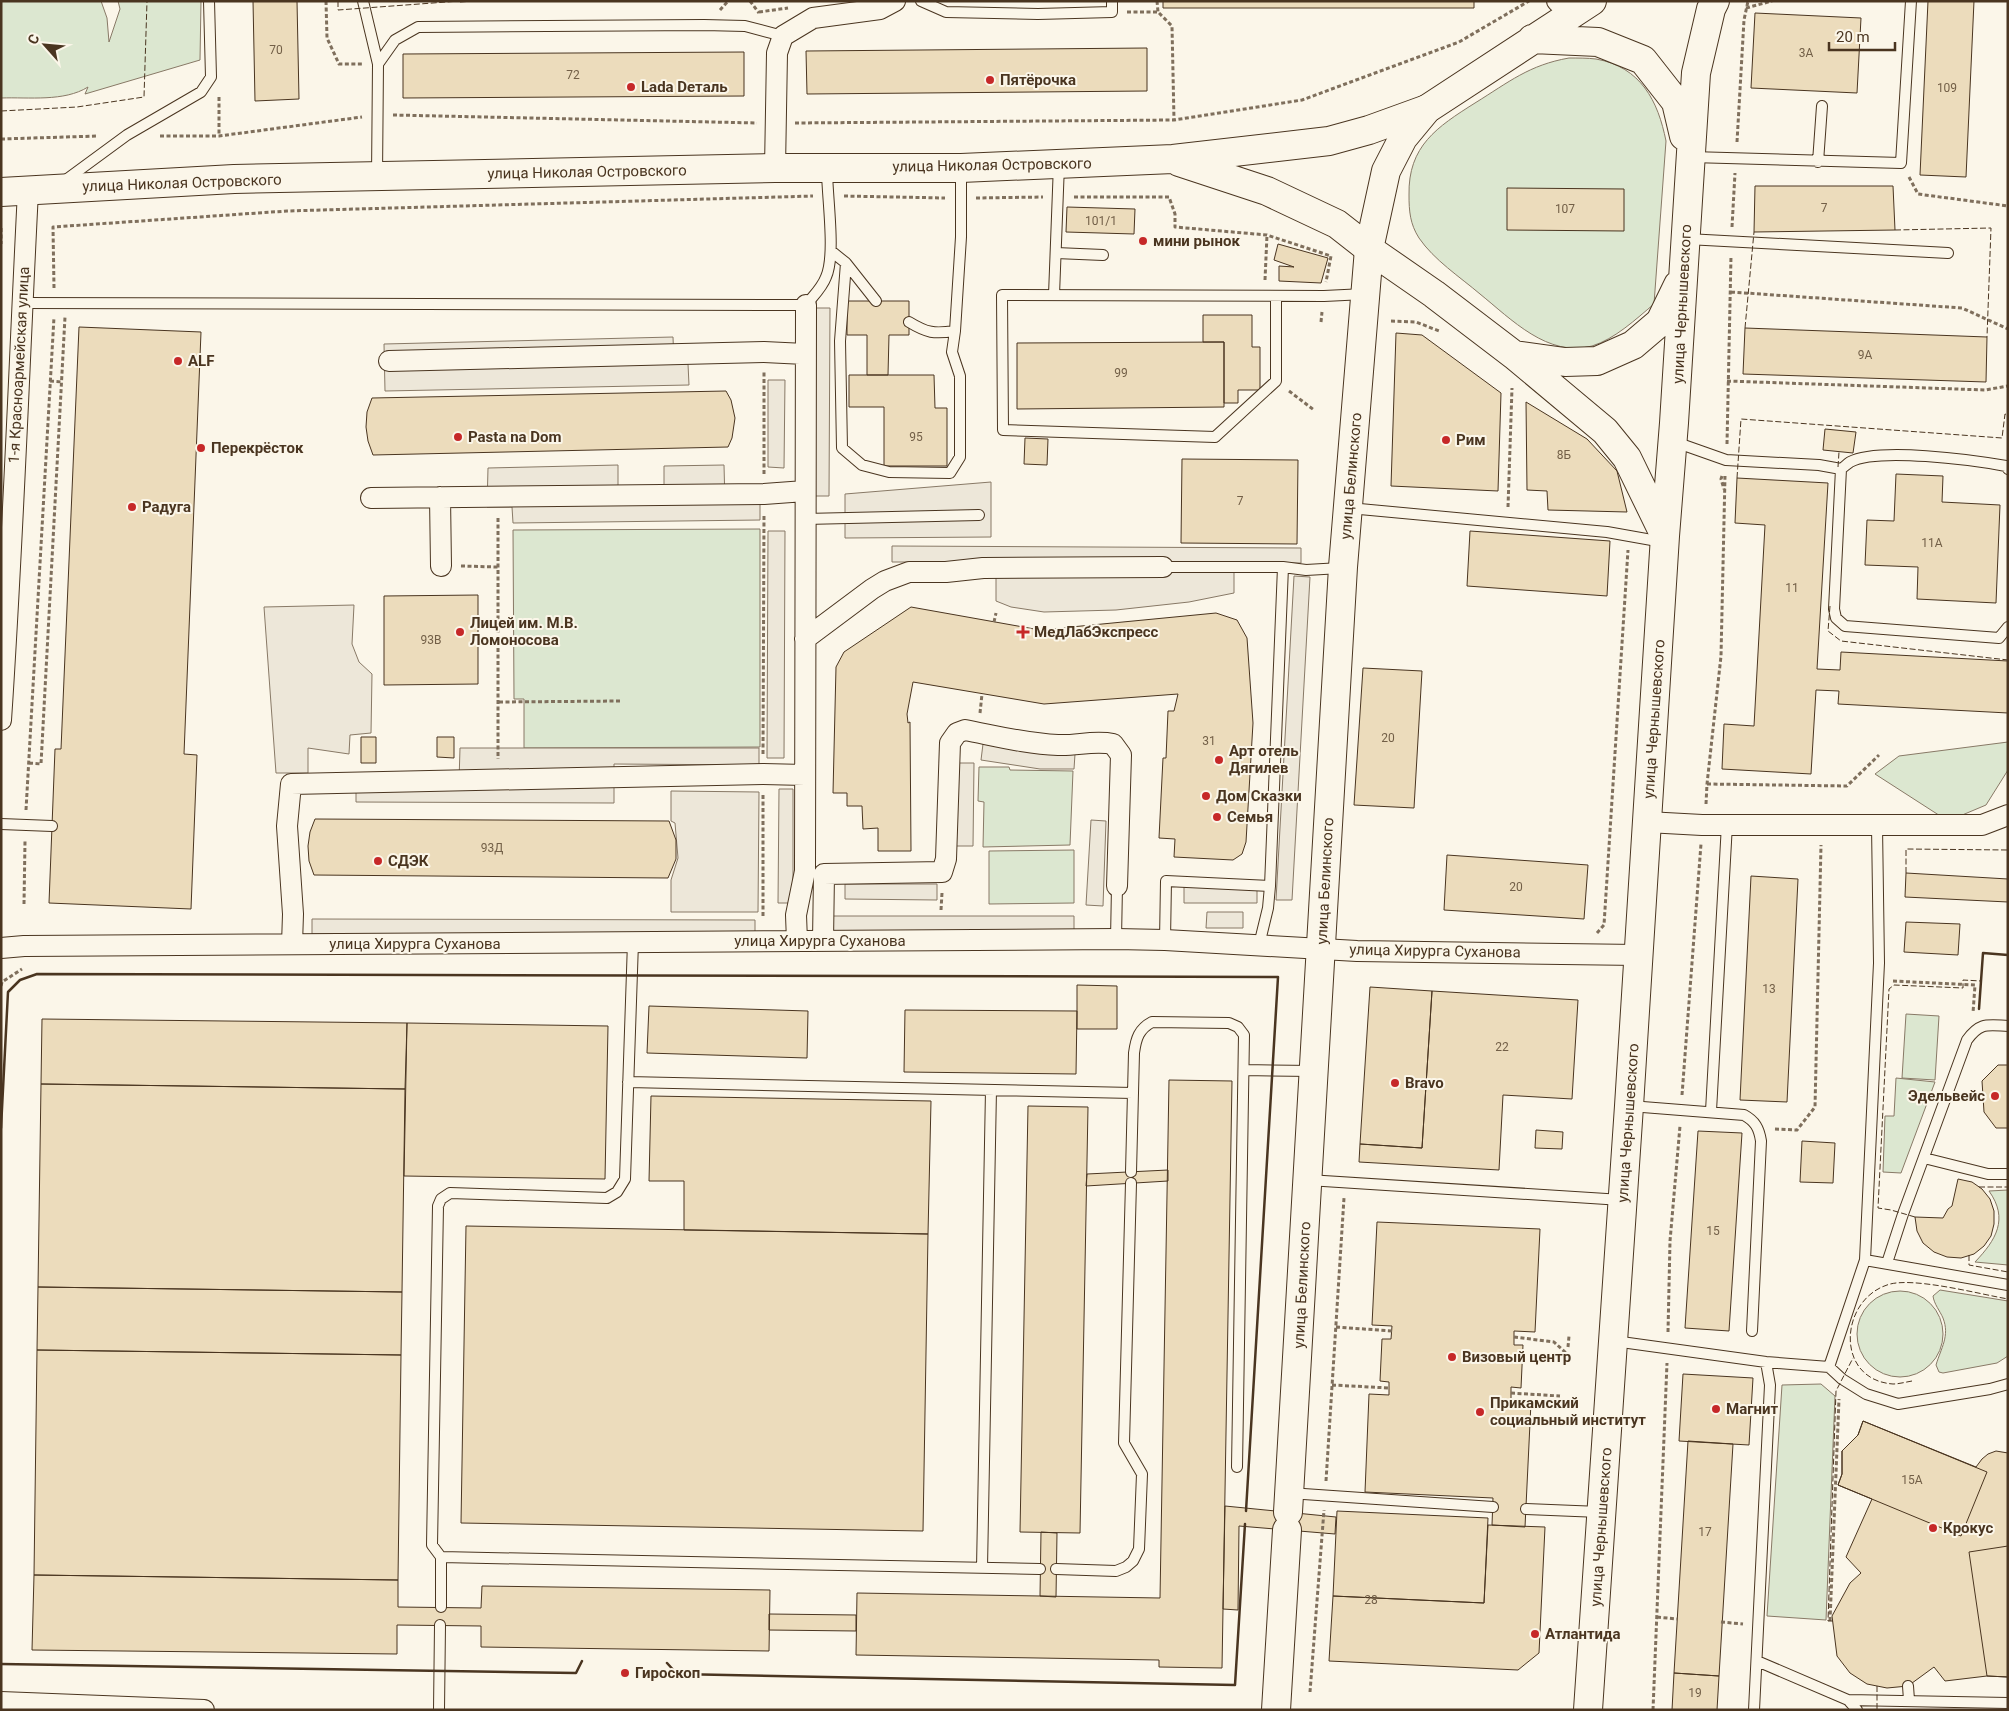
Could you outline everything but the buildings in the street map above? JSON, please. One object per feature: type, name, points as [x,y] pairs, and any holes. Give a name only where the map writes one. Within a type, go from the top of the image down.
[{"type":"main road","name":"улица Чернышевского","points":[[1588,1710],[1696,73],[1711,9],[1715,1]]},
{"type":"main road","points":[[1427,109],[1532,39],[1573,5]]},
{"type":"main road","points":[[1532,39],[1598,42],[1643,60],[1676,102],[1690,157]]},
{"type":"main road","name":"улица Николая Островского","points":[[1,192],[234,179],[775,168],[961,168],[1173,160],[1329,141],[1369,130],[1427,109]]},
{"type":"main road","name":"улица Белинского","points":[[1276,1710],[1343,568],[1369,249],[1386,171],[1403,138],[1427,109]]},
{"type":"main road","name":"улица Николая Островского","points":[[1173,160],[1267,191],[1337,224],[1514,355]]},
{"type":"main road","points":[[1514,355],[1565,362],[1597,361],[1633,345],[1660,322],[1684,273]]},
{"type":"main road","points":[[1514,355],[1605,431],[1627,458],[1665,539]]},
{"type":"street","points":[[775,168],[777,53],[783,36],[813,18],[880,9],[895,1]]},
{"type":"street","name":"улица Чернышевского","points":[[1696,73],[1706,1]]},
{"type":"street","name":"1-я Красноармейская улица","points":[[1,720],[6,582],[22,303],[41,190]]},
{"type":"street","points":[[797,941],[796,915],[804,871],[806,305]]},
{"type":"street","points":[[389,360],[764,352],[806,354]]},
{"type":"street","points":[[371,498],[764,494],[805,491]]},
{"type":"street","points":[[440,497],[441,566]]},
{"type":"street","points":[[805,639],[872,589],[885,581],[909,572],[946,572],[983,568],[1163,567]]},
{"type":"street","points":[[823,941],[824,874],[942,872],[946,860],[950,743],[957,733],[965,730],[1024,741],[1059,745],[1099,741],[1113,744],[1121,755],[1117,886]]},
{"type":"street","points":[[292,944],[293,914],[287,826],[291,784],[763,774],[805,775]]},
{"type":"street","points":[[1647,822],[1702,825],[1982,825],[2008,815]]},
{"type":"street","name":"улица Хирурга Суханова","points":[[1,948],[292,944],[1116,939],[1357,951],[1638,955]]},
{"type":"street","points":[[1,1702],[204,1710]]},
{"type":"lane","points":[[41,190],[127,135],[201,92],[211,77],[209,1]]},
{"type":"lane","points":[[363,1],[378,64],[377,177]]},
{"type":"lane","points":[[921,1],[946,12],[1038,14],[1112,7]]},
{"type":"lane","points":[[1690,157],[1901,163],[1911,1]]},
{"type":"lane","points":[[378,64],[394,40],[418,26],[745,26],[783,36]]},
{"type":"lane","points":[[1818,162],[1822,106]]},
{"type":"lane","points":[[1054,295],[1059,164]]},
{"type":"lane","points":[[22,303],[806,305],[827,276],[831,251],[827,196],[828,168]]},
{"type":"lane","points":[[846,263],[840,341],[842,448],[862,465],[889,472],[950,473],[960,457],[960,376],[952,352],[961,237],[961,168]]},
{"type":"lane","points":[[1686,239],[1948,253]]},
{"type":"lane","points":[[831,251],[846,263],[876,301]]},
{"type":"lane","points":[[1056,253],[1103,254]]},
{"type":"lane","points":[[1276,296],[1276,381],[1215,437],[1003,430],[1002,295],[1324,296],[1365,294]]},
{"type":"lane","points":[[909,322],[922,330],[937,334],[954,331]]},
{"type":"lane","points":[[1673,441],[1726,460],[1819,465],[1841,470]]},
{"type":"lane","points":[[2008,469],[2006,466],[1973,460],[1885,455],[1850,462],[1841,470],[1834,609],[1836,618],[1845,626],[1999,638],[2008,627]]},
{"type":"lane","points":[[1348,508],[1665,539]]},
{"type":"lane","points":[[805,519],[979,515]]},
{"type":"lane","points":[[1163,567],[1283,567],[1306,570],[1343,568]]},
{"type":"lane","points":[[1259,945],[1268,908],[1270,886],[1283,567]]},
{"type":"lane","points":[[1,824],[52,826]]},
{"type":"lane","points":[[1711,1112],[1727,824]]},
{"type":"lane","points":[[1828,1367],[1865,1260],[1879,963],[1876,826]]},
{"type":"lane","points":[[1165,940],[1166,881],[1270,886]]},
{"type":"lane","points":[[1116,939],[1117,886]]},
{"type":"lane","points":[[441,1608],[441,1557],[432,1545],[438,1206],[441,1199],[450,1193],[607,1198],[617,1192],[625,1179],[633,942]]},
{"type":"lane","points":[[1131,1172],[1134,1053],[1136,1037],[1144,1026],[1152,1022],[1229,1023],[1238,1027],[1244,1035],[1244,1070],[1237,1467]]},
{"type":"lane","points":[[1887,1263],[1967,1040],[1975,1030],[1986,1026],[2008,1026]]},
{"type":"lane","points":[[1244,1070],[1314,1071]]},
{"type":"lane","points":[[628,1082],[1133,1094]]},
{"type":"lane","points":[[982,1568],[991,1090]]},
{"type":"lane","points":[[1629,1106],[1744,1115],[1752,1120],[1759,1129],[1761,1141],[1752,1331]]},
{"type":"lane","points":[[1924,1158],[1988,1174],[2008,1174]]},
{"type":"lane","points":[[1308,1180],[1623,1200]]},
{"type":"lane","points":[[1056,1569],[1116,1571],[1126,1567],[1133,1561],[1139,1548],[1142,1474],[1124,1443],[1130,1183]]},
{"type":"lane","points":[[1865,1260],[2008,1284]]},
{"type":"lane","points":[[1613,1341],[1766,1362],[1828,1367],[1842,1379],[1866,1394],[1898,1404],[1990,1389],[2008,1384]]},
{"type":"lane","points":[[1754,1710],[1770,1385],[1766,1362]]},
{"type":"lane","points":[[1288,1512],[1325,1495],[1492,1507]]},
{"type":"lane","points":[[1526,1509],[1602,1512]]},
{"type":"lane","points":[[441,1557],[1040,1569]]},
{"type":"lane","points":[[439,1710],[440,1626]]},
{"type":"lane","points":[[1757,1661],[1848,1700],[1909,1700],[2008,1704]]},
{"type":"lane","points":[[1908,1686],[1909,1700]]},
{"type":"lane","points":[[1848,1700],[1857,1710]]},
{"type":"path","points":[[326,1],[327,38],[338,64],[378,64]]},
{"type":"path","points":[[1157,1],[1158,12]]},
{"type":"path","points":[[1,139],[127,135],[219,136],[377,115],[775,124],[1174,120],[1302,100],[1459,42],[1530,1]]},
{"type":"path","points":[[1748,1],[1745,8],[1772,1]]},
{"type":"path","points":[[1112,7],[1158,12],[1172,26],[1174,120]]},
{"type":"path","points":[[1901,163],[1918,194],[2008,206]]},
{"type":"path","points":[[24,904],[29,763],[55,304],[53,227],[287,211],[827,196],[960,198],[1169,197],[1175,214],[1176,227],[1267,235],[1331,256],[1321,322]]},
{"type":"path","points":[[1,228],[1,244]]},
{"type":"path","points":[[1266,268],[1267,235]]},
{"type":"path","points":[[1731,292],[1962,308],[2008,328]]},
{"type":"path","points":[[29,763],[41,764],[66,304]]},
{"type":"path","points":[[763,917],[764,352]]},
{"type":"path","points":[[50,381],[62,382]]},
{"type":"path","points":[[1276,381],[1314,410]]},
{"type":"path","points":[[1727,381],[1985,390],[2008,386]]},
{"type":"path","points":[[1507,524],[1512,388]]},
{"type":"path","points":[[1653,1710],[1668,1348],[1670,1241],[1702,825],[1721,656],[1725,492]]},
{"type":"path","points":[[498,497],[498,780]]},
{"type":"path","points":[[1604,925],[1629,536]]},
{"type":"path","points":[[441,566],[498,567]]},
{"type":"path","points":[[994,622],[996,613]]},
{"type":"path","points":[[498,702],[622,701]]},
{"type":"path","points":[[1707,784],[1847,786],[1879,755]]},
{"type":"path","points":[[1759,1129],[1797,1130],[1815,1107],[1822,826]]},
{"type":"path","points":[[941,910],[942,900]]},
{"type":"path","points":[[1,986],[2,982],[22,968]]},
{"type":"path","points":[[1886,987],[1892,981],[1975,985],[1973,1013],[1967,1014]]},
{"type":"path","points":[[1310,1692],[1345,1182]]},
{"type":"path","points":[[1336,1327],[1392,1331]]},
{"type":"path","points":[[1568,1347],[1569,1336]]},
{"type":"path","points":[[1514,1337],[1554,1342],[1566,1353]]},
{"type":"path","points":[[1332,1385],[1389,1388]]},
{"type":"path","points":[[1511,1393],[1560,1396]]},
{"type":"path","points":[[1830,1621],[1839,1399]]},
{"type":"path","points":[[1657,1617],[1677,1620]]},
{"type":"green space","points":[[1,1],[101,1],[107,18],[109,42],[120,9],[118,1],[201,1],[200,60],[85,94],[88,87],[79,92],[57,97],[1,98]]},
{"type":"green space","points":[[1569,58],[1596,59],[1612,63],[1636,78],[1645,88],[1658,112],[1666,141],[1654,304],[1609,339],[1592,346],[1576,348],[1560,346],[1531,334],[1517,325],[1440,261],[1425,246],[1416,233],[1409,201],[1410,178],[1414,163],[1419,151],[1437,130],[1461,112],[1520,75],[1542,65]]},
{"type":"green space","points":[[760,529],[760,747],[524,748],[524,699],[514,699],[513,530]]},
{"type":"green space","points":[[2008,742],[2008,770],[1986,805],[1948,821],[1875,774],[1899,756]]},
{"type":"green space","points":[[979,767],[1009,767],[1010,770],[1073,771],[1070,845],[983,847],[984,802],[978,801]]},
{"type":"green space","points":[[1074,850],[1074,903],[989,904],[989,851]]},
{"type":"green space","points":[[1906,1014],[1939,1016],[1935,1080],[1902,1078]]},
{"type":"green space","points":[[1896,1078],[1935,1082],[1901,1173],[1883,1172],[1885,1116],[1894,1116]]},
{"type":"green space","points":[[2008,1190],[2008,1265],[1975,1262],[1989,1246],[1999,1220],[1995,1201],[1989,1191]]},
{"type":"green space","points":[[1940,1290],[2008,1301],[2008,1356],[1997,1363],[1943,1373],[1939,1372],[1936,1365],[1946,1331],[1943,1318],[1933,1296]]},
{"type":"green space","points":[[1900,1291],[1917,1294],[1936,1310],[1940,1317],[1943,1334],[1940,1351],[1924,1370],[1917,1374],[1900,1377],[1883,1374],[1864,1358],[1860,1351],[1857,1334],[1860,1317],[1876,1298],[1883,1294]]},
{"type":"green space","points":[[1821,1384],[1835,1396],[1826,1620],[1767,1616],[1782,1385]]},
{"type":"shaded area","points":[[813,308],[830,308],[829,496],[812,496]]},
{"type":"shaded area","points":[[673,337],[674,364],[688,364],[689,385],[385,391],[384,344]]},
{"type":"shaded area","points":[[768,380],[785,380],[784,468],[768,467]]},
{"type":"shaded area","points":[[618,465],[618,487],[664,486],[664,466],[724,465],[725,504],[760,504],[760,520],[513,523],[512,507],[487,507],[488,468]]},
{"type":"shaded area","points":[[991,482],[991,537],[845,538],[845,494]]},
{"type":"shaded area","points":[[768,531],[785,531],[784,758],[767,758]]},
{"type":"shaded area","points":[[892,546],[1301,548],[1301,563],[1234,563],[1234,593],[1189,602],[1116,610],[1044,612],[1011,607],[996,601],[996,562],[892,562]]},
{"type":"shaded area","points":[[1294,576],[1310,577],[1292,900],[1276,900]]},
{"type":"shaded area","points":[[354,605],[352,644],[359,662],[372,674],[371,733],[350,735],[349,754],[308,748],[308,773],[276,773],[264,607]]},
{"type":"shaded area","points":[[983,744],[1039,753],[1075,754],[1074,769],[1040,769],[981,760]]},
{"type":"shaded area","points":[[460,748],[759,748],[759,765],[614,764],[614,803],[356,802],[356,782],[459,782]]},
{"type":"shaded area","points":[[957,763],[974,763],[973,846],[956,846]]},
{"type":"shaded area","points":[[779,789],[793,789],[793,903],[778,903]]},
{"type":"shaded area","points":[[671,791],[759,792],[758,912],[671,912],[671,880],[678,858],[675,823],[671,821]]},
{"type":"shaded area","points":[[1091,820],[1106,821],[1103,906],[1086,905]]},
{"type":"shaded area","points":[[845,884],[937,884],[937,900],[845,899]]},
{"type":"shaded area","points":[[1184,887],[1257,887],[1257,903],[1184,903]]},
{"type":"shaded area","points":[[1207,912],[1243,912],[1243,928],[1206,928]]},
{"type":"shaded area","points":[[816,916],[1074,916],[1074,932],[816,931]]},
{"type":"shaded area","points":[[312,919],[755,920],[755,935],[312,934]]},
{"type":"fence","points":[[1,111],[77,107],[144,97],[147,1]]},
{"type":"fence","points":[[338,1],[338,10],[460,1]]},
{"type":"fence","points":[[460,2],[474,1]]},
{"type":"fence","points":[[1895,230],[1991,228],[1987,337]]},
{"type":"fence","points":[[1745,328],[1754,232]]},
{"type":"fence","points":[[1737,478],[1741,419],[2002,438],[2005,414],[2008,415]]},
{"type":"fence","points":[[1838,467],[1839,452]]},
{"type":"fence","points":[[1830,606],[1828,631],[1841,641],[2008,660]]},
{"type":"fence","points":[[1906,873],[1906,849],[2008,850]]},
{"type":"fence","points":[[1915,1217],[1878,1208],[1889,989],[1894,985],[1963,988],[1963,980],[1981,981]]},
{"type":"fence","points":[[1979,1187],[2008,1187]]},
{"type":"fence","points":[[1969,1255],[1969,1265],[2008,1272]]},
{"type":"fence","points":[[1912,1381],[1893,1384],[1874,1379],[1861,1369],[1853,1355],[1850,1339],[1853,1322],[1860,1307],[1871,1294],[1887,1285],[1912,1283],[1928,1284],[2008,1299]]},
{"type":"fence","points":[[1833,1621],[1828,1621],[1836,1391],[1853,1358]]},
{"type":"fence","points":[[1877,1686],[1877,1710]]},
{"type":"wall","points":[[1979,1009],[1983,953],[2008,955]]},
{"type":"wall","points":[[1,1128],[8,992],[20,980],[37,974],[1278,977],[1246,1511]]},
{"type":"wall","points":[[667,1663],[677,1674],[1235,1685],[1245,1524]]},
{"type":"wall","points":[[1,1664],[576,1673],[582,1661]]},
{"type":"place","name":"Пятёрочка","points":[[990,80]]},
{"type":"place","name":"Lada Dеталь","points":[[631,87]]},
{"type":"place","name":"мини рынок","points":[[1143,241]]},
{"type":"place","name":"ALF","points":[[178,361]]},
{"type":"place","name":"Pasta na Dom","points":[[458,437]]},
{"type":"place","name":"Рим","points":[[1446,440]]},
{"type":"place","name":"Перекрёсток","points":[[201,448]]},
{"type":"place","name":"Радуга","points":[[132,507]]},
{"type":"place","name":"Лицей им. М.В. Ломоносова","points":[[460,632]]},
{"type":"place","name":"МедЛабЭкспресс","points":[[1023,632]]},
{"type":"place","name":"Арт отель Дягилев","points":[[1219,760]]},
{"type":"place","name":"Дом Сказки","points":[[1206,796]]},
{"type":"place","name":"Семья","points":[[1217,817]]},
{"type":"place","name":"СДЭК","points":[[378,861]]},
{"type":"place","name":"Bravo","points":[[1395,1083]]},
{"type":"place","name":"Эдельвейс","points":[[1995,1096]]},
{"type":"place","name":"Визовый центр","points":[[1452,1357]]},
{"type":"place","name":"Магнит","points":[[1716,1409]]},
{"type":"place","name":"Прикамский социальный институт","points":[[1480,1412]]},
{"type":"place","name":"Крокус","points":[[1933,1528]]},
{"type":"place","name":"Атлантида","points":[[1535,1634]]},
{"type":"place","name":"Гироскоп","points":[[625,1673]]}]
